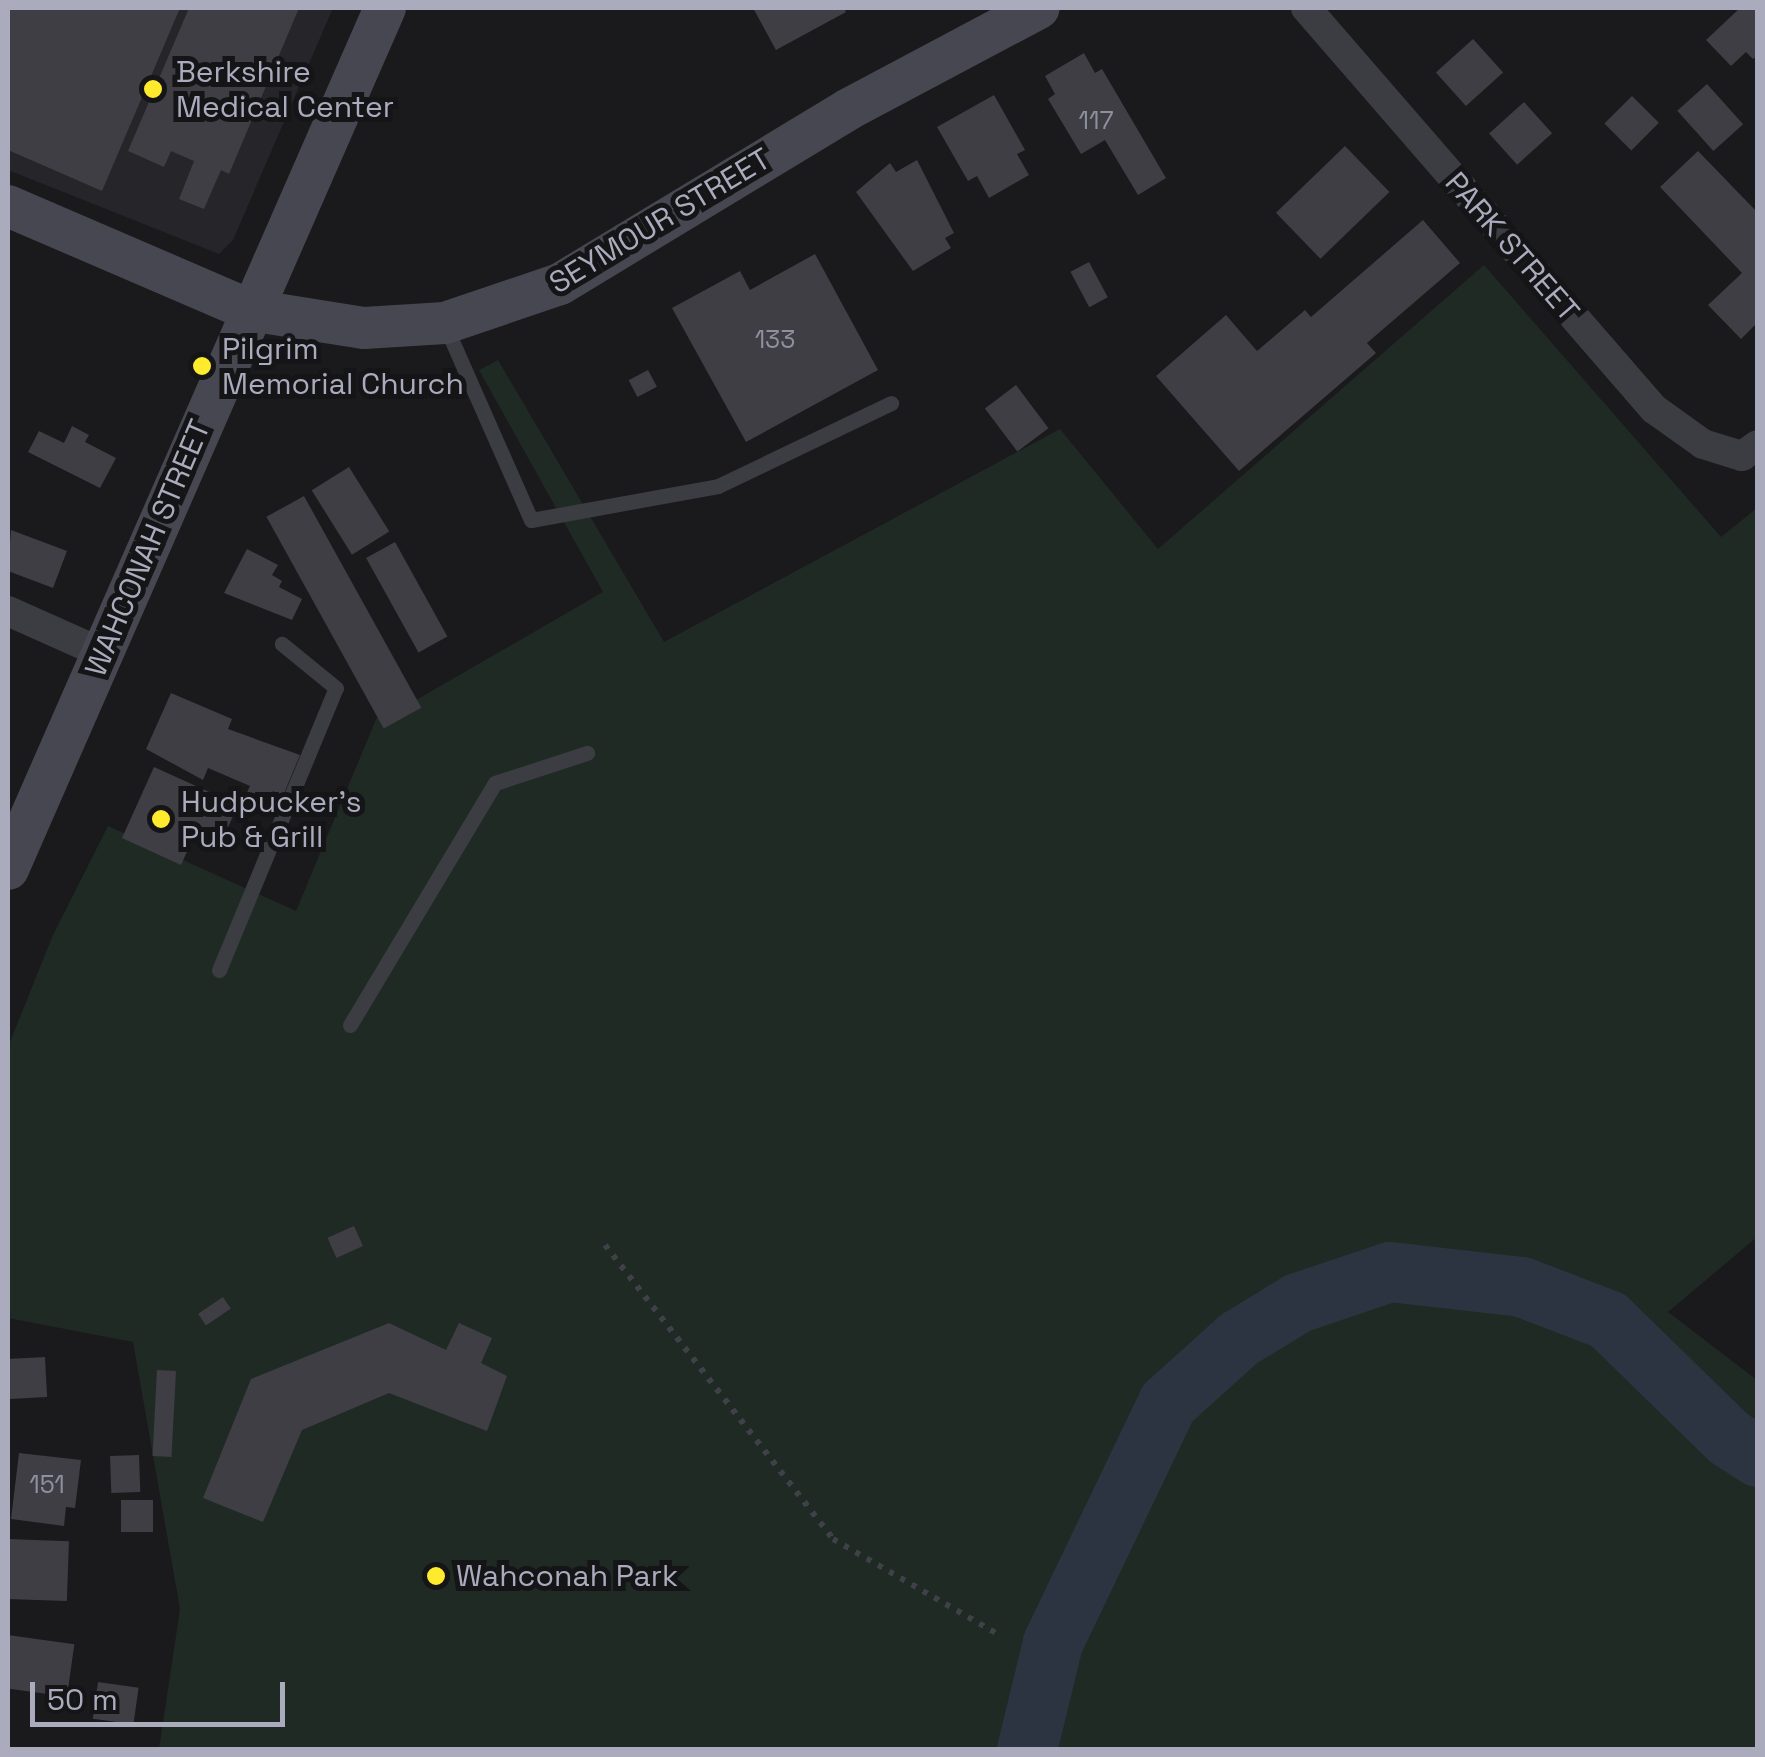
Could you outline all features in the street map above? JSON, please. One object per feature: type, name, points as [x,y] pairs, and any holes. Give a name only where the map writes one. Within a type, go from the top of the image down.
[{"type":"street","name":"WAHCONAH STREET","points":[[8,869],[384,8]]},
{"type":"street","name":"SEYMOUR STREET","points":[[8,206],[250,310],[364,328],[444,323],[560,284],[846,110],[1040,8]]},
{"type":"street","name":"PARK STREET","points":[[1306,8],[1654,409],[1703,444],[1750,451]]},
{"type":"street","points":[[8,611],[102,653]]},
{"type":"lane","points":[[444,323],[531,520],[718,486],[892,403]]},
{"type":"lane","points":[[219,970],[336,688],[282,644]]},
{"type":"lane","points":[[350,1026],[495,783],[588,753]]},
{"type":"path","points":[[605,1244],[833,1539],[1001,1636]]},
{"type":"shaded area","name":"Berkshire Medical Center","points":[[8,8],[333,8],[233,240],[219,254],[8,170]]},
{"type":"shaded area","name":"Wahconah Park","points":[[1484,265],[1721,537],[1757,508],[1757,1237],[1668,1312],[1757,1380],[1757,1749],[159,1749],[180,1609],[133,1342],[8,1318],[8,1047],[53,935],[108,826],[296,911],[380,710],[385,718],[603,592],[479,370],[498,360],[664,642],[1060,429],[1158,549]]},
{"type":"building","points":[[8,8],[180,8],[102,191],[8,150]]},
{"type":"building","points":[[189,8],[299,8],[229,174],[221,170],[204,209],[179,199],[194,161],[171,151],[164,167],[128,151]]},
{"type":"building","points":[[753,8],[844,8],[846,12],[776,50]]},
{"type":"building","points":[[1740,8],[1758,8],[1758,55],[1753,59],[1746,52],[1731,66],[1706,40]]},
{"type":"building","points":[[1473,39],[1503,72],[1466,106],[1436,72]]},
{"type":"building","points":[[1084,53],[1095,73],[1102,69],[1166,178],[1138,195],[1105,140],[1081,154],[1048,99],[1055,94],[1045,76]]},
{"type":"building","points":[[1707,84],[1743,124],[1713,151],[1677,111]]},
{"type":"building","points":[[994,95],[1025,150],[1017,154],[1029,175],[989,198],[977,176],[968,181],[937,127]]},
{"type":"building","points":[[1632,96],[1659,123],[1631,150],[1604,124]]},
{"type":"building","points":[[1524,102],[1552,133],[1517,165],[1489,133]]},
{"type":"building","points":[[1345,146],[1389,192],[1320,259],[1276,213]]},
{"type":"building","points":[[1698,151],[1758,213],[1758,322],[1741,339],[1708,305],[1742,273],[1660,187]]},
{"type":"building","points":[[917,160],[954,233],[945,238],[951,248],[913,271],[856,192],[890,163],[896,172]]},
{"type":"building","points":[[1423,220],[1460,263],[1367,343],[1376,353],[1239,471],[1156,376],[1226,315],[1257,351],[1305,310],[1311,317]]},
{"type":"building","points":[[815,254],[878,370],[746,442],[672,308],[740,271],[750,290]]},
{"type":"building","points":[[1089,262],[1108,297],[1089,307],[1070,272]]},
{"type":"building","points":[[648,370],[657,387],[637,397],[629,380]]},
{"type":"building","points":[[1016,385],[1048,428],[1017,452],[985,408]]},
{"type":"building","points":[[72,426],[89,435],[85,442],[116,458],[100,488],[28,452],[39,431],[64,443]]},
{"type":"building","points":[[349,467],[389,531],[352,555],[312,490]]},
{"type":"building","points":[[304,496],[421,708],[384,729],[266,517]]},
{"type":"building","points":[[11,530],[67,551],[53,588],[8,571]]},
{"type":"building","points":[[395,542],[447,636],[418,652],[366,558]]},
{"type":"building","points":[[247,549],[278,565],[272,575],[282,581],[279,587],[302,599],[292,620],[224,593]]},
{"type":"building","points":[[171,693],[232,719],[228,729],[300,755],[283,796],[273,791],[265,808],[244,799],[250,786],[208,768],[203,780],[146,749]]},
{"type":"building","points":[[154,767],[238,805],[219,847],[194,836],[181,865],[122,838]]},
{"type":"building","points":[[354,1226],[363,1246],[336,1258],[328,1238]]},
{"type":"building","points":[[223,1297],[231,1309],[206,1325],[198,1314]]},
{"type":"building","points":[[389,1323],[446,1350],[459,1323],[492,1338],[481,1363],[507,1376],[487,1431],[389,1393],[302,1430],[263,1522],[203,1498],[251,1379]]},
{"type":"building","points":[[45,1357],[47,1397],[10,1399],[8,1359]]},
{"type":"building","points":[[157,1370],[176,1371],[171,1457],[152,1456]]},
{"type":"building","points":[[19,1453],[81,1460],[75,1508],[66,1507],[64,1526],[11,1519]]},
{"type":"building","points":[[139,1455],[140,1492],[111,1493],[110,1456]]},
{"type":"building","points":[[121,1500],[153,1500],[153,1532],[121,1532]]},
{"type":"building","points":[[8,1539],[69,1541],[67,1601],[8,1599]]},
{"type":"building","points":[[8,1635],[74,1644],[67,1697],[8,1689]]},
{"type":"building","points":[[98,1682],[139,1688],[133,1724],[93,1719]]},
{"type":"waterway","points":[[1027,1750],[1053,1643],[1168,1403],[1239,1339],[1298,1303],[1390,1272],[1522,1287],[1608,1320],[1729,1438],[1758,1457]]},
{"type":"place","name":"Berkshire Medical Center","points":[[153,89]]},
{"type":"place","name":"Pilgrim Memorial Church","points":[[202,366]]},
{"type":"place","name":"Hudpucker's Pub & Grill","points":[[161,819]]},
{"type":"place","name":"Wahconah Park","points":[[436,1576]]}]
